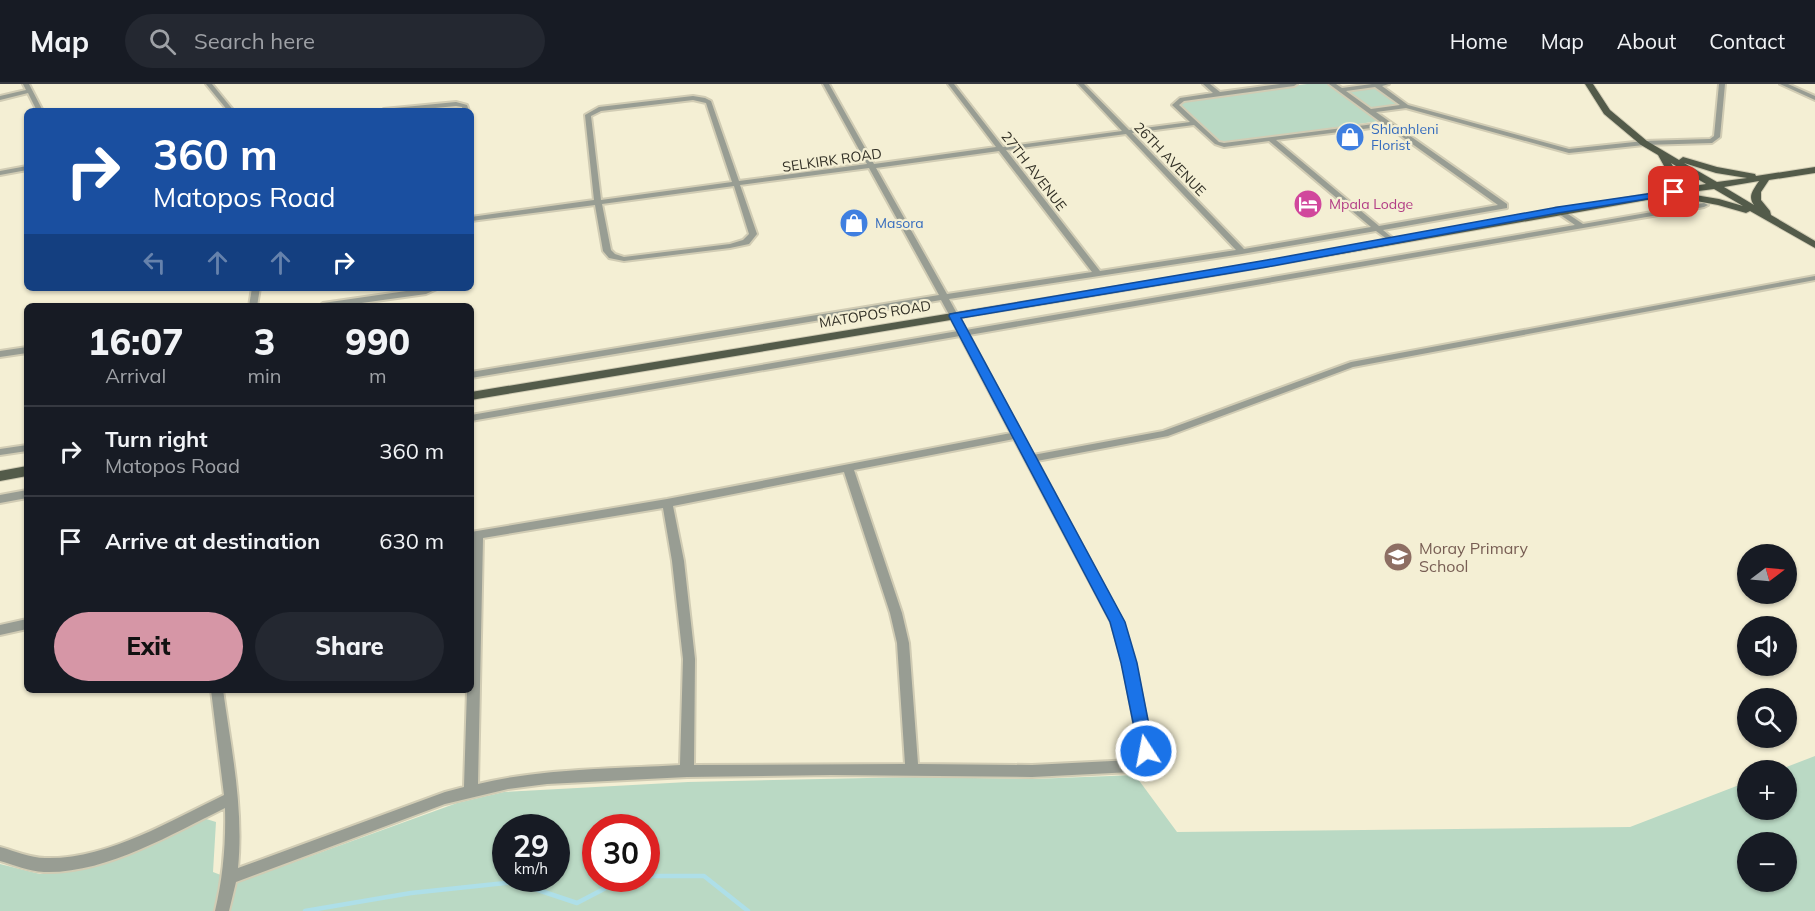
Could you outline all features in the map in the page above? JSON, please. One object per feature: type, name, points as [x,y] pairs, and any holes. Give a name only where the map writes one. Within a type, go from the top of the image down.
[{"type":"main road","points":[[1590,84],[1607,112],[1644,143],[1815,245]]},
{"type":"main road","points":[[1658,151],[1716,170],[1766,178],[1756,192],[1756,201],[1773,220]]},
{"type":"main road","points":[[1658,151],[1674,175],[1671,183],[1659,195]]},
{"type":"main road","name":"MATOPOS ROAD","points":[[474,396],[1257,265],[1558,210],[1815,170]]},
{"type":"main road","points":[[1659,195],[1719,202],[1773,220]]},
{"type":"main road","points":[[0,476],[24,472]]},
{"type":"street","points":[[26,84],[38,108]]},
{"type":"street","points":[[208,84],[228,108]]},
{"type":"street","points":[[231,877],[471,790],[547,778],[687,771],[912,769],[1032,771],[1132,766],[1143,762],[1146,751],[1121,630],[964,334],[826,84]]},
{"type":"street","name":"27TH AVENUE","points":[[951,84],[1098,274]]},
{"type":"street","name":"26TH AVENUE","points":[[1081,84],[1242,252]]},
{"type":"street","points":[[1206,84],[1218,94]]},
{"type":"street","points":[[1294,84],[1182,99],[1176,104],[1222,144],[1272,140],[1388,124]]},
{"type":"street","points":[[474,375],[944,297],[1242,252],[1504,206],[1332,84]]},
{"type":"street","points":[[1341,90],[1386,84]]},
{"type":"street","points":[[1377,86],[1406,106],[1569,150],[1644,143],[1715,140],[1722,84]]},
{"type":"street","points":[[1783,84],[1815,99]]},
{"type":"street","points":[[0,98],[30,91]]},
{"type":"street","points":[[693,98],[706,100],[709,102],[753,234],[746,242],[730,246],[618,259],[607,251],[598,203],[588,115],[605,108],[693,98]]},
{"type":"street","points":[[410,108],[444,104],[463,105],[464,108]]},
{"type":"street","points":[[1370,111],[1406,106]]},
{"type":"street","name":"SELKIRK ROAD","points":[[474,219],[1196,123]]},
{"type":"street","points":[[1272,140],[1391,240]]},
{"type":"street","points":[[0,173],[24,169]]},
{"type":"street","points":[[474,417],[1704,205]]},
{"type":"street","points":[[1558,210],[1582,226]]},
{"type":"street","points":[[1030,459],[1173,432],[1351,365],[1815,278]]},
{"type":"street","points":[[344,303],[426,291]]},
{"type":"street","points":[[0,354],[24,350]]},
{"type":"street","points":[[474,536],[667,503],[1016,435]]},
{"type":"street","points":[[0,452],[24,448]]},
{"type":"street","points":[[848,468],[896,613],[903,643],[912,769]]},
{"type":"street","points":[[0,498],[24,494]]},
{"type":"street","points":[[667,503],[680,571],[689,659],[687,771]]},
{"type":"street","points":[[0,630],[24,625]]},
{"type":"street","points":[[217,693],[234,835],[231,877],[222,911]]},
{"type":"street","points":[[471,790],[472,693]]},
{"type":"street","points":[[0,854],[44,865],[73,862],[122,848],[230,799]]},
{"type":"green space","points":[[1307,84],[1329,84],[1379,121],[1229,143],[1220,141],[1180,105],[1185,100]]},
{"type":"green space","points":[[1377,87],[1402,105],[1370,109],[1346,91]]},
{"type":"green space","points":[[1815,756],[1815,911],[0,911],[0,864],[40,874],[85,867],[203,818],[216,822],[213,872],[239,882],[457,803],[504,792],[688,782],[914,777],[1034,779],[1135,775],[1177,832],[1630,827],[1737,786],[1737,820],[1797,820],[1797,763]]},
{"type":"waterway","points":[[660,876],[704,876],[748,911]]},
{"type":"waterway","points":[[305,911],[411,893],[514,882],[577,903],[598,892]]},
{"type":"place","name":"Shlanhleni Florist","points":[[1350,137]]},
{"type":"place","name":"Mpala Lodge","points":[[1308,204]]},
{"type":"place","name":"Masora","points":[[854,223]]},
{"type":"place","name":"Moray Primary School","points":[[1398,557]]},
{"type":"route","points":[[1146,751],[1124,639],[1117,622],[954,316],[1267,264],[1558,210],[1674,192]]}]
